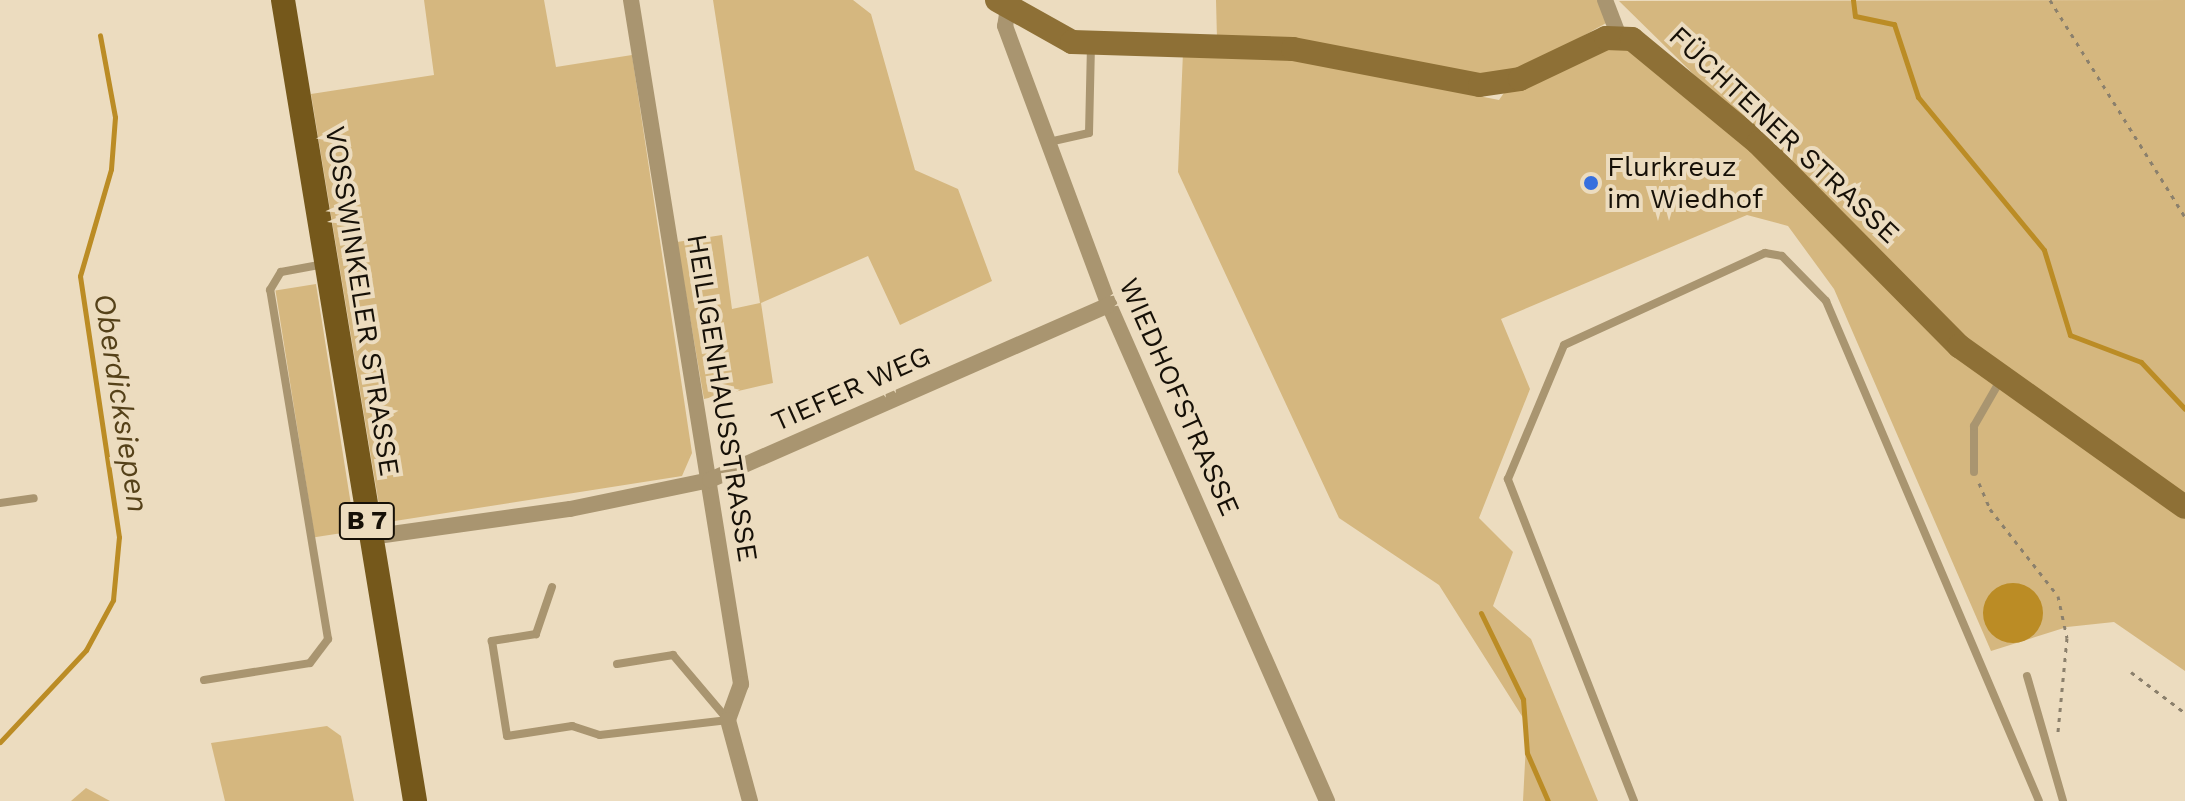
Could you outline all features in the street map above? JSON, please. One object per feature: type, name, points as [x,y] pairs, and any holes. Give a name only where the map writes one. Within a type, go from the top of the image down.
[{"type":"main road","name":"VOSSWINKELER STRASSE","points":[[283,0],[324,264],[415,801]]},
{"type":"street","name":"HEILIGENHAUSSTRASSE","points":[[631,0],[741,684],[728,720]]},
{"type":"street","points":[[1002,4],[1057,38],[1091,44],[1293,49],[1480,85],[1520,79],[1619,37],[1605,0]]},
{"type":"street","name":"WIEDHOFSTRASSE","points":[[1002,4],[1005,26],[1109,305],[1327,801]]},
{"type":"street","name":"FÜCHTENER STRASSE","points":[[1619,37],[1649,48],[1758,143],[1926,315],[2001,378],[2185,507]]},
{"type":"street","name":"TIEFER WEG","points":[[370,537],[570,509],[710,480],[1109,305]]},
{"type":"street","points":[[728,720],[750,801]]},
{"type":"lane","points":[[1048,142],[1089,133],[1091,44]]},
{"type":"lane","points":[[1634,801],[1508,479],[1564,345],[1765,253],[1782,256],[1826,301],[2039,801]]},
{"type":"lane","points":[[204,680],[310,663],[328,639],[270,290],[281,272],[324,264]]},
{"type":"lane","points":[[1974,472],[1974,426],[2001,378]]},
{"type":"lane","points":[[0,503],[34,498]]},
{"type":"lane","points":[[552,587],[536,634],[492,641],[507,736],[572,726],[600,735],[728,720]]},
{"type":"lane","points":[[617,664],[673,655],[728,720]]},
{"type":"lane","points":[[2027,676],[2053,779],[2063,801]]},
{"type":"path","points":[[2050,0],[2185,217]]},
{"type":"path","points":[[1974,472],[1990,509],[2058,596],[2066,627],[2053,779]]},
{"type":"path","points":[[2131,672],[2185,713]]},
{"type":"shaded area","points":[[424,0],[544,0],[556,67],[632,55],[692,453],[682,476],[382,523],[311,94],[434,75]]},
{"type":"shaded area","points":[[713,0],[853,0],[871,14],[915,170],[958,189],[992,281],[900,325],[868,256],[761,303],[773,383],[704,399],[677,242],[722,235],[732,309],[760,303]]},
{"type":"shaded area","points":[[1216,0],[1598,0],[1608,22],[1528,67],[1480,76],[1217,39]]},
{"type":"shaded area","points":[[2185,0],[2185,671],[2114,622],[2067,627],[1991,651],[1834,289],[1788,226],[1747,215],[1501,319],[1530,389],[1479,518],[1513,552],[1493,606],[1531,639],[1598,801],[1523,801],[1527,724],[1439,585],[1339,518],[1178,172],[1183,52],[1251,51],[1499,100],[1506,90],[1585,52],[1627,48],[1723,103],[1619,1]]},
{"type":"shaded area","points":[[316,284],[355,531],[315,537],[276,290]]},
{"type":"shaded area","points":[[2013,583],[2024,585],[2034,592],[2041,602],[2041,624],[2034,634],[2024,641],[2013,643],[2002,641],[1992,634],[1985,624],[1983,613],[1985,602],[1992,592],[2002,585]]},
{"type":"shaded area","points":[[327,726],[341,736],[354,801],[225,801],[211,743]]},
{"type":"shaded area","points":[[86,788],[110,801],[71,801]]},
{"type":"waterway","points":[[1853,0],[1855,16],[1894,24],[1918,97],[2044,250],[2070,335],[2141,362],[2185,409]]},
{"type":"waterway","name":"Oberdicksiepen","points":[[0,742],[86,650],[113,600],[119,537],[80,276],[111,169],[115,117],[100,35]]},
{"type":"waterway","points":[[1481,613],[1523,699],[1527,753],[1548,801]]},
{"type":"place","name":"Flurkreuz im Wiedhof","points":[[1591,183]]}]
